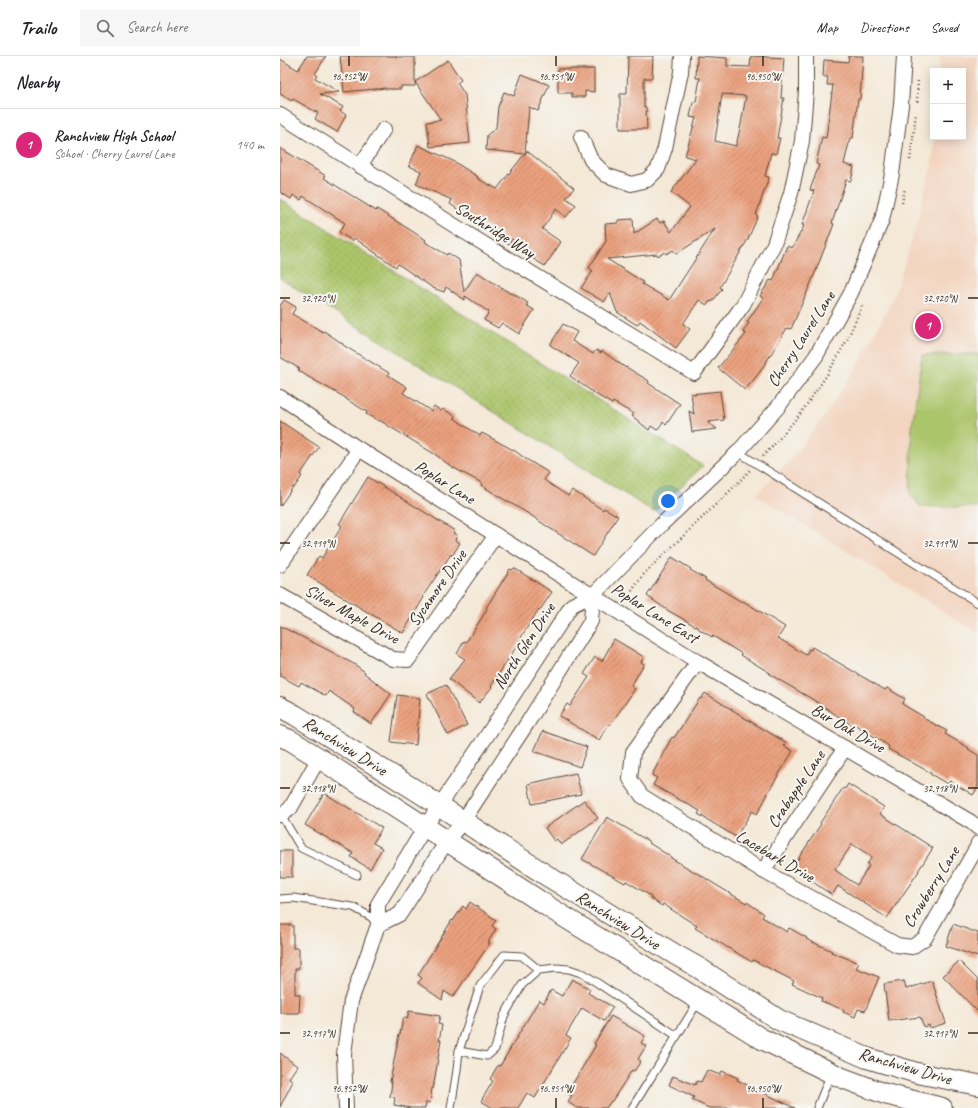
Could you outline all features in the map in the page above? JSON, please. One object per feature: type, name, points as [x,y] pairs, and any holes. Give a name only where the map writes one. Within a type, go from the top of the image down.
[{"type":"street","points":[[581,137],[591,160],[606,175],[631,184],[647,180],[658,169],[665,148],[681,72],[682,56]]},
{"type":"street","name":"Southridge Way","points":[[280,115],[463,231],[694,373],[743,305],[774,244],[791,193],[802,141],[806,91],[806,56]]},
{"type":"street","name":"Cherry Laurel Lane","points":[[593,595],[662,524],[738,452],[778,407],[816,356],[851,294],[882,220],[892,174],[901,105],[904,56]]},
{"type":"street","points":[[360,166],[384,129]]},
{"type":"street","name":"Poplar Lane","points":[[280,397],[496,536],[593,595]]},
{"type":"street","points":[[280,565],[359,449]]},
{"type":"street","name":"Sycamore Drive","points":[[408,660],[496,536]]},
{"type":"street","name":"Silver Maple Drive","points":[[280,595],[393,659],[408,660]]},
{"type":"street","points":[[378,926],[400,914],[447,841],[463,821],[528,722],[591,622],[593,595]]},
{"type":"street","name":"Poplar Lane East","points":[[593,595],[698,662]]},
{"type":"street","name":"North Glen Drive","points":[[346,1108],[344,1054],[351,1001],[378,926],[378,904],[425,827],[572,605],[593,595]]},
{"type":"street","name":"Bur Oak Drive","points":[[698,662],[971,822],[978,828]]},
{"type":"street","name":"Lacebark Drive","points":[[698,662],[633,752],[630,779],[642,796],[763,871],[897,945],[912,947]]},
{"type":"street","name":"Ranchview Drive","points":[[280,707],[440,805],[549,877],[699,968],[779,1020],[867,1058],[917,1073],[978,1085]]},
{"type":"street","name":"Ranchview Drive","points":[[280,736],[290,740],[319,758],[558,913],[762,1039],[831,1073],[885,1094],[942,1108]]},
{"type":"street","name":"Crabapple Lane","points":[[763,871],[845,748]]},
{"type":"street","points":[[280,815],[290,809],[319,758]]},
{"type":"street","name":"Crowberry Lane","points":[[912,947],[925,938],[978,843]]},
{"type":"lane","points":[[738,452],[978,603]]},
{"type":"lane","points":[[280,815],[301,848],[357,876]]},
{"type":"lane","points":[[280,898],[292,898],[353,907],[371,917],[378,926]]},
{"type":"lane","points":[[451,1108],[459,1051],[480,986],[504,955],[522,956],[539,970]]},
{"type":"lane","points":[[459,1051],[487,1056],[495,1049],[504,1016],[522,985],[539,970],[556,968],[569,969],[584,974],[677,1036]]},
{"type":"lane","points":[[632,1108],[699,1000]]},
{"type":"lane","points":[[817,1108],[831,1073]]},
{"type":"shaded area","points":[[940,56],[978,56],[978,633],[756,495],[791,459],[825,416],[863,357],[894,295],[915,231],[932,162],[935,140],[966,140],[966,68],[940,68]]},
{"type":"green space","points":[[280,199],[703,466],[654,512],[280,278]]},
{"type":"green space","points":[[978,354],[978,507],[921,507],[910,494],[912,428],[922,355]]},
{"type":"building","points":[[307,56],[326,56],[315,74],[317,75],[315,78],[339,92],[320,94],[343,107],[340,111],[346,115],[337,132],[315,119],[318,113],[293,99],[292,101],[280,94],[280,59],[298,70]]},
{"type":"building","points":[[340,56],[415,57],[415,86],[401,86],[401,89],[385,88],[344,92]]},
{"type":"building","points":[[628,56],[653,56],[652,78],[644,78],[644,107],[646,107],[647,129],[620,129],[620,94],[627,94]]},
{"type":"building","points":[[697,56],[727,58],[727,66],[750,67],[751,56],[784,58],[781,98],[784,98],[777,138],[780,138],[776,154],[771,153],[765,176],[769,177],[756,215],[758,216],[748,239],[720,287],[722,289],[712,302],[710,301],[707,305],[699,300],[683,324],[690,329],[676,348],[640,321],[637,325],[617,312],[610,293],[604,302],[581,288],[593,271],[589,268],[606,241],[605,224],[618,223],[618,220],[633,219],[634,234],[657,219],[660,223],[664,221],[671,232],[690,207],[671,192],[696,159],[685,156],[696,118],[690,117],[693,102],[696,102],[700,78],[696,78]],"holes":[[[722,94],[746,96],[736,146],[715,141]],[[715,229],[669,300],[642,284],[643,282],[607,259],[657,254],[658,256],[673,250],[676,254]]]},
{"type":"building","points":[[849,56],[863,56],[860,99],[858,99],[853,138],[850,138],[844,164],[854,167],[851,181],[846,180],[832,223],[834,224],[791,329],[787,328],[760,372],[745,390],[718,368],[746,334],[743,332],[749,323],[747,322],[763,298],[760,296],[770,280],[773,281],[787,246],[792,248],[804,226],[802,225],[814,191],[810,190],[819,165],[816,164],[822,137],[826,138],[833,85],[827,85],[828,77],[823,77],[824,60],[848,62]]},
{"type":"building","points":[[448,60],[461,80],[457,83],[465,95],[470,143],[430,147],[427,122],[441,120],[415,82]]},
{"type":"building","points":[[558,69],[594,69],[594,92],[585,91],[585,97],[572,97],[572,93],[558,93]]},
{"type":"building","points":[[522,74],[549,85],[538,111],[529,107],[525,154],[486,150],[487,135],[496,128],[498,107],[504,92],[514,96]]},
{"type":"building","points":[[418,145],[453,161],[478,177],[477,178],[497,189],[527,151],[574,188],[566,198],[576,205],[566,217],[556,209],[542,229],[561,242],[545,266],[532,258],[535,254],[512,239],[509,244],[499,238],[501,234],[472,219],[450,204],[452,200],[416,184],[421,171],[409,166]]},
{"type":"building","points":[[280,148],[326,176],[324,178],[376,211],[377,209],[426,240],[425,242],[459,260],[464,292],[477,272],[528,303],[526,305],[534,310],[519,334],[502,323],[498,328],[484,320],[489,312],[465,296],[465,300],[446,287],[444,292],[433,288],[398,264],[396,267],[354,238],[352,241],[339,232],[345,223],[303,196],[301,200],[293,195],[291,199],[280,192]]},
{"type":"building","points":[[284,300],[296,307],[292,314],[323,332],[324,331],[343,345],[389,373],[388,375],[407,387],[403,393],[431,411],[434,406],[441,411],[443,409],[455,416],[454,418],[480,436],[482,433],[515,451],[549,473],[544,480],[568,496],[572,490],[603,510],[604,508],[618,516],[593,556],[529,514],[481,485],[482,483],[452,467],[436,455],[379,420],[366,414],[367,412],[346,398],[307,376],[298,370],[300,369],[280,357],[280,306]]},
{"type":"building","points":[[563,324],[577,332],[572,341],[593,354],[596,350],[601,353],[602,351],[626,368],[649,381],[648,383],[680,404],[666,425],[663,422],[657,430],[651,426],[649,430],[632,416],[634,414],[613,402],[612,404],[570,376],[579,363],[550,345]]},
{"type":"building","points":[[720,391],[724,420],[708,422],[717,429],[692,432],[689,411],[694,414],[691,394]]},
{"type":"building","points":[[280,421],[319,447],[300,475],[302,476],[280,506]]},
{"type":"building","points":[[368,477],[455,531],[453,533],[457,535],[455,540],[460,543],[423,596],[424,597],[403,633],[307,575],[319,556],[322,558],[342,526],[339,524]]},
{"type":"building","points":[[672,557],[706,579],[705,580],[785,627],[778,638],[806,655],[812,647],[885,690],[887,688],[905,699],[902,704],[924,717],[923,718],[947,731],[945,734],[978,755],[978,787],[973,795],[950,781],[948,784],[888,749],[889,746],[854,724],[853,726],[812,699],[769,674],[770,673],[741,655],[742,654],[669,611],[647,596]]},
{"type":"building","points":[[514,568],[552,592],[521,637],[522,638],[491,686],[492,687],[479,703],[449,679],[465,659],[457,654],[464,641],[466,642],[473,632],[510,569],[512,570]]},
{"type":"building","points":[[280,626],[354,664],[391,694],[371,724],[354,712],[355,709],[329,691],[326,696],[301,682],[299,686],[280,676]]},
{"type":"building","points":[[614,639],[644,657],[641,662],[644,664],[631,686],[635,689],[599,740],[559,716],[567,704],[570,706],[589,677],[584,674],[595,657],[602,661]]},
{"type":"building","points":[[446,685],[467,725],[448,735],[427,694]]},
{"type":"building","points":[[705,693],[787,743],[784,746],[793,751],[767,794],[757,814],[752,811],[736,837],[698,814],[700,811],[653,785],[657,778],[652,775],[672,737],[674,738],[700,698],[701,699]]},
{"type":"building","points":[[397,695],[420,698],[416,745],[391,742]]},
{"type":"building","points":[[543,731],[587,747],[580,767],[534,751]]},
{"type":"building","points":[[576,773],[581,794],[532,804],[528,784]]},
{"type":"building","points":[[848,784],[884,807],[880,814],[933,848],[887,918],[838,886],[832,895],[794,869],[798,863],[796,862],[821,824],[820,823],[843,788],[845,789]],"holes":[[[852,844],[872,857],[867,864],[869,866],[857,885],[835,870]]]},
{"type":"building","points":[[324,793],[382,828],[373,843],[382,848],[370,869],[351,857],[353,853],[305,825]]},
{"type":"building","points":[[584,800],[598,818],[561,845],[557,839],[554,841],[545,828]]},
{"type":"building","points":[[607,817],[650,842],[649,843],[671,858],[746,903],[747,902],[764,914],[762,917],[787,932],[789,928],[807,938],[806,939],[832,951],[831,952],[859,963],[856,968],[879,977],[865,1011],[858,1009],[855,1017],[843,1012],[844,1010],[821,1001],[822,998],[792,984],[794,981],[753,960],[752,962],[695,928],[697,926],[663,904],[662,906],[650,898],[651,896],[626,881],[625,883],[582,859]]},
{"type":"building","points":[[280,851],[292,851],[292,877],[280,877]]},
{"type":"building","points":[[470,902],[496,920],[492,926],[496,929],[488,942],[490,943],[453,997],[444,991],[442,1000],[418,983],[422,978],[418,975],[452,920],[453,921],[463,906],[466,909]]},
{"type":"building","points":[[953,924],[978,933],[978,957],[946,946]]},
{"type":"building","points":[[280,925],[293,925],[293,948],[299,948],[299,969],[295,969],[295,994],[300,994],[299,1013],[280,1013]]},
{"type":"building","points":[[959,961],[978,980],[978,1012],[943,976]]},
{"type":"building","points":[[572,979],[590,989],[588,993],[613,1007],[604,1021],[582,1008],[566,1035],[571,1038],[535,1098],[527,1093],[518,1108],[493,1108],[481,1101],[493,1081],[490,1079],[498,1065],[500,1066],[539,1000],[544,1003],[551,990],[562,996]]},
{"type":"building","points":[[904,981],[906,989],[932,981],[946,1023],[930,1028],[929,1025],[924,1027],[920,1017],[889,1021],[884,984]]},
{"type":"building","points":[[409,1011],[440,1016],[438,1024],[442,1025],[433,1089],[432,1088],[430,1103],[426,1102],[425,1108],[411,1108],[394,1105],[395,1098],[390,1097],[392,1082],[390,1082],[399,1034],[403,1018],[407,1019]]},
{"type":"building","points":[[611,1016],[645,1036],[641,1043],[646,1046],[638,1059],[641,1061],[634,1071],[632,1070],[606,1108],[577,1108],[568,1102],[572,1095],[567,1093],[596,1045],[594,1044]]},
{"type":"building","points":[[280,1053],[297,1066],[289,1078],[293,1081],[280,1107]]},
{"type":"building","points":[[707,1070],[720,1075],[722,1071],[738,1078],[737,1080],[795,1108],[709,1108],[692,1100],[694,1097],[669,1085],[673,1076],[695,1085],[697,1081],[701,1082]]},
{"type":"place","name":"Ranchview High School","points":[[928,326]]}]
